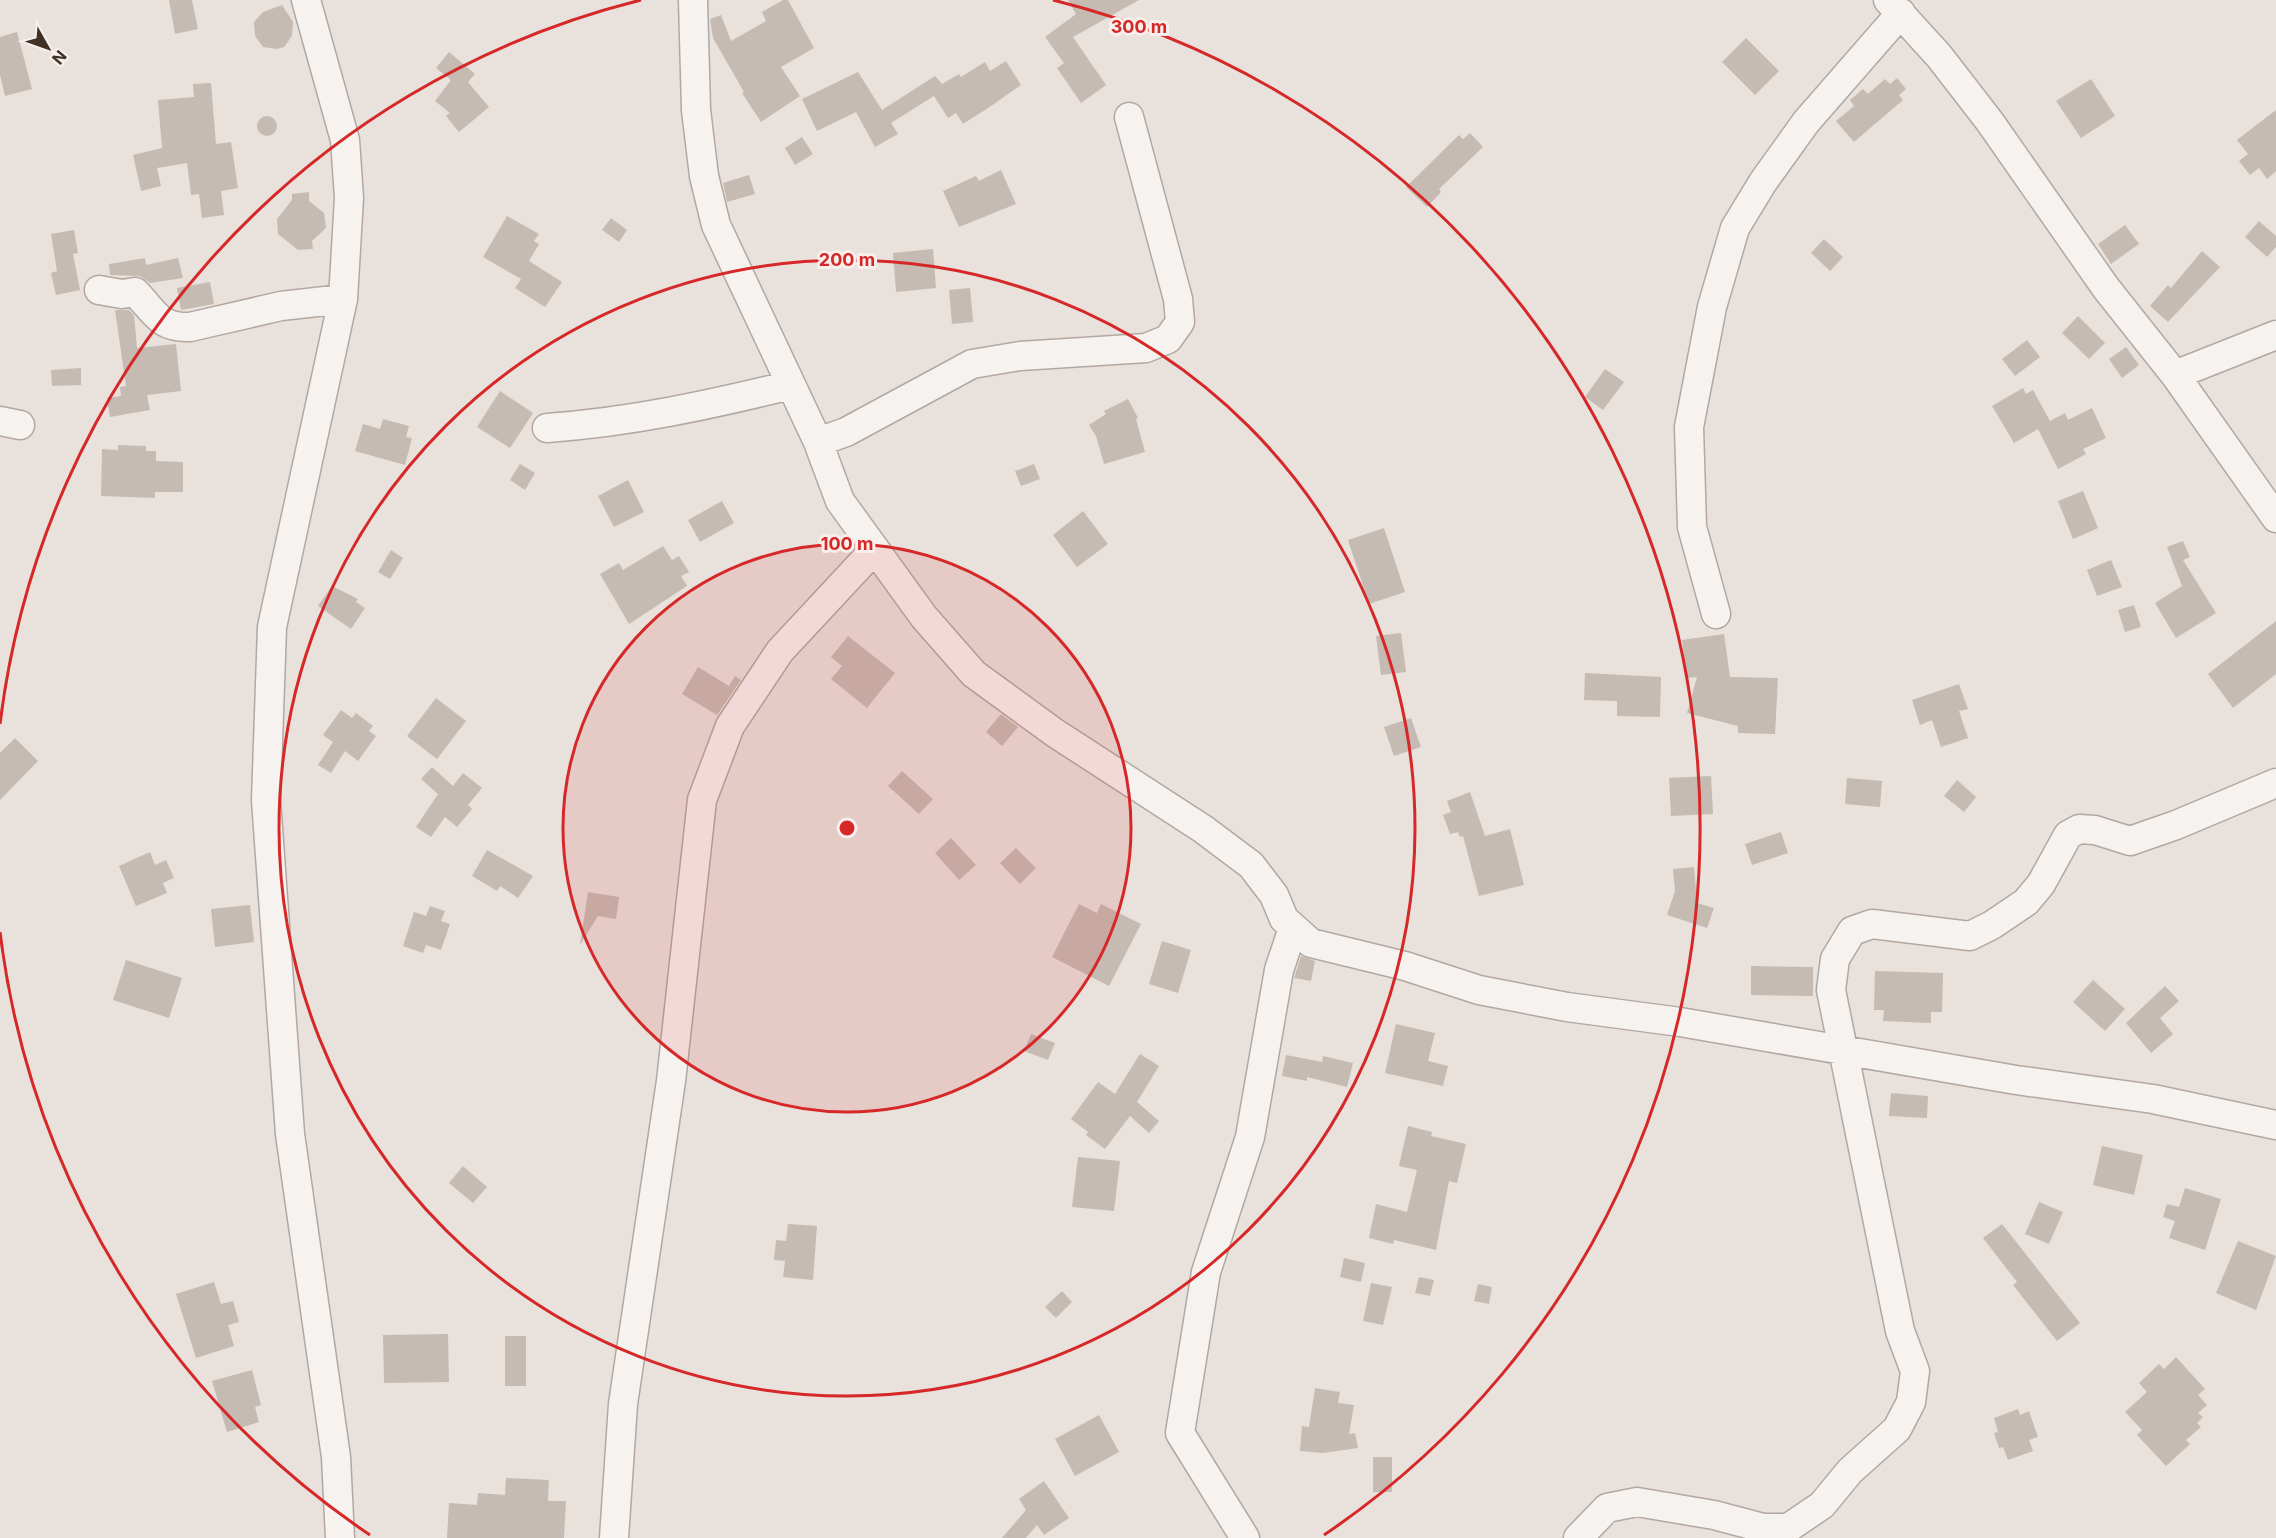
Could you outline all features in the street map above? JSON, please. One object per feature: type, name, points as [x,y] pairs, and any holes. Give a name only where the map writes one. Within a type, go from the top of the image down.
[{"type":"street","points":[[306,0],[345,140],[349,198],[343,299],[272,627],[266,800],[290,1134],[336,1457],[340,1538]]},
{"type":"street","points":[[693,0],[696,110],[704,176],[713,215],[818,442],[840,501],[924,616],[974,674],[1055,733],[1203,829],[1251,866],[1274,895],[1284,920],[1311,943],[1405,966],[1479,990],[1566,1007],[1680,1022],[1841,1052],[2153,1099],[2276,1125]]},
{"type":"street","points":[[1716,614],[1692,527],[1689,427],[1712,307],[1735,228],[1763,182],[1894,6],[1939,56],[1990,122],[2106,288],[2175,375],[2276,518]]},
{"type":"street","points":[[818,442],[846,432],[972,364],[1020,356],[1146,348],[1168,339],[1180,322],[1178,299],[1130,117]]},
{"type":"street","points":[[99,290],[122,294],[135,292],[166,325],[177,327],[190,327],[281,306],[343,299]]},
{"type":"street","points":[[2175,375],[2276,335]]},
{"type":"street","points":[[547,428],[597,424],[682,412],[791,385]]},
{"type":"street","points":[[614,1538],[624,1404],[671,1081],[702,800],[730,726],[780,651],[875,549]]},
{"type":"street","points":[[1578,1538],[1607,1508],[1637,1502],[1714,1515],[1763,1528],[1788,1528],[1822,1505],[1850,1471],[1897,1429],[1911,1402],[1915,1371],[1900,1331],[1830,990],[1835,960],[1842,943],[1852,931],[1872,924],[1970,936],[1992,925],[2026,902],[2041,884],[2068,835],[2079,829],[2095,830],[2130,841],[2176,825],[2276,783]]},
{"type":"street","points":[[1245,1538],[1180,1433],[1206,1272],[1250,1137],[1279,970],[1293,928]]},
{"type":"building","points":[[169,0],[192,0],[198,29],[175,34]]},
{"type":"building","points":[[783,0],[788,0],[814,48],[781,67],[800,96],[761,122],[742,93],[744,92],[713,38],[710,19],[721,15],[731,41],[766,21],[762,12]]},
{"type":"building","points":[[1068,0],[1139,0],[1073,37],[1106,85],[1081,103],[1057,68],[1064,63],[1045,37],[1076,14]]},
{"type":"building","points":[[282,5],[293,22],[292,36],[284,47],[277,49],[263,47],[255,36],[254,22],[263,12]]},
{"type":"building","points":[[17,32],[32,89],[5,96],[0,75],[0,37]]},
{"type":"building","points":[[1746,38],[1779,71],[1755,95],[1722,62]]},
{"type":"building","points":[[449,52],[475,74],[468,82],[489,107],[459,132],[446,116],[450,113],[435,101],[451,80],[436,68]]},
{"type":"building","points":[[1006,61],[1021,85],[991,106],[963,124],[956,113],[948,118],[934,96],[891,123],[898,134],[875,147],[856,112],[817,131],[802,99],[858,72],[882,110],[935,76],[942,84],[959,74],[961,77],[985,62],[990,71]]},
{"type":"building","points":[[1897,78],[1906,89],[1899,95],[1903,100],[1854,142],[1836,121],[1854,106],[1850,100],[1863,89],[1868,94],[1885,79],[1890,84]]},
{"type":"building","points":[[2091,79],[2115,116],[2081,138],[2056,101]]},
{"type":"building","points":[[211,83],[216,144],[231,142],[238,188],[221,191],[224,215],[202,218],[199,194],[191,195],[187,163],[157,168],[161,186],[141,191],[133,155],[162,148],[158,100],[194,97],[193,84]]},
{"type":"building","points":[[2276,110],[2276,171],[2267,179],[2259,168],[2250,175],[2239,161],[2248,154],[2237,140]]},
{"type":"building","points":[[267,116],[274,119],[277,126],[274,133],[267,136],[260,133],[257,126],[260,119]]},
{"type":"building","points":[[1470,133],[1483,147],[1439,189],[1441,192],[1427,207],[1406,187],[1459,135],[1463,139]]},
{"type":"building","points":[[802,137],[813,154],[795,165],[785,148]]},
{"type":"building","points":[[1001,170],[1016,204],[959,227],[943,191],[976,176],[979,181]]},
{"type":"building","points":[[749,175],[755,194],[727,202],[723,183]]},
{"type":"building","points":[[309,192],[309,201],[324,213],[326,228],[312,241],[313,249],[298,250],[278,234],[277,219],[292,200],[292,194]]},
{"type":"building","points":[[507,216],[539,234],[534,241],[539,244],[529,261],[562,282],[545,307],[515,288],[521,279],[483,257]]},
{"type":"building","points":[[611,218],[627,230],[619,242],[602,230]]},
{"type":"building","points":[[2259,221],[2276,236],[2276,247],[2267,257],[2245,237]]},
{"type":"building","points":[[2125,225],[2139,244],[2111,264],[2098,244]]},
{"type":"building","points":[[74,230],[78,253],[73,254],[80,290],[56,295],[51,273],[57,271],[51,234]]},
{"type":"building","points":[[1824,239],[1843,257],[1830,271],[1811,253]]},
{"type":"building","points":[[933,249],[936,288],[896,292],[893,253]]},
{"type":"building","points":[[2202,251],[2220,267],[2168,322],[2150,306],[2168,285],[2171,288]]},
{"type":"building","points":[[145,258],[146,265],[178,258],[183,278],[150,283],[140,276],[110,275],[109,264]]},
{"type":"building","points":[[210,282],[214,304],[181,310],[177,288]]},
{"type":"building","points":[[970,288],[973,322],[952,324],[949,290]]},
{"type":"building","points":[[115,310],[129,310],[134,315],[137,348],[176,344],[181,391],[147,395],[150,410],[110,417],[107,398],[121,396],[120,387],[126,386]]},
{"type":"building","points":[[2078,316],[2105,343],[2089,359],[2062,333]]},
{"type":"building","points":[[2027,340],[2040,357],[2015,376],[2002,359]]},
{"type":"building","points":[[2126,347],[2139,365],[2122,378],[2109,359]]},
{"type":"building","points":[[81,368],[81,385],[52,386],[51,370]]},
{"type":"building","points":[[1605,369],[1624,382],[1603,410],[1585,397]]},
{"type":"building","points":[[2023,388],[2026,394],[2033,390],[2050,421],[2065,413],[2068,420],[2092,408],[2106,438],[2083,449],[2086,454],[2058,469],[2038,429],[2014,443],[1992,406]]},
{"type":"building","points":[[500,391],[533,413],[510,448],[477,427]]},
{"type":"building","points":[[1128,399],[1138,418],[1136,419],[1145,452],[1104,464],[1096,436],[1089,425],[1106,414],[1104,411]]},
{"type":"building","points":[[383,419],[409,426],[406,437],[412,438],[405,465],[355,451],[363,424],[380,429]]},
{"type":"building","points":[[118,445],[146,446],[146,451],[156,451],[156,461],[183,462],[183,492],[155,492],[155,498],[101,496],[102,449],[118,450]]},
{"type":"building","points":[[520,464],[535,473],[525,490],[510,480]]},
{"type":"building","points":[[1034,464],[1040,479],[1021,486],[1015,471]]},
{"type":"building","points":[[628,480],[644,512],[614,527],[598,496]]},
{"type":"building","points":[[2083,491],[2098,528],[2073,539],[2058,501]]},
{"type":"building","points":[[722,501],[734,523],[700,542],[688,520]]},
{"type":"building","points":[[1083,511],[1108,544],[1077,567],[1053,535]]},
{"type":"building","points":[[1384,528],[1405,592],[1369,604],[1348,540]]},
{"type":"building","points":[[2183,541],[2190,557],[2183,560],[2216,613],[2176,638],[2155,603],[2182,586],[2167,547]]},
{"type":"building","points":[[663,546],[672,560],[679,556],[689,572],[681,576],[687,586],[629,624],[600,574],[619,563],[623,570]]},
{"type":"building","points":[[391,550],[403,558],[390,579],[378,572]]},
{"type":"building","points":[[2111,560],[2122,587],[2097,596],[2087,570]]},
{"type":"building","points":[[332,586],[358,599],[356,602],[365,608],[351,629],[318,606]]},
{"type":"building","points":[[2134,605],[2141,627],[2125,632],[2118,610]]},
{"type":"building","points":[[2276,621],[2276,674],[2233,708],[2208,674]]},
{"type":"building","points":[[1401,633],[1406,672],[1381,675],[1376,636]]},
{"type":"building","points":[[1724,634],[1730,677],[1778,678],[1775,734],[1738,733],[1738,726],[1687,713],[1697,677],[1687,678],[1682,640]]},
{"type":"building","points":[[848,636],[895,673],[867,708],[831,679],[842,666],[831,657]]},
{"type":"building","points":[[698,667],[729,686],[735,676],[741,680],[717,715],[682,694]]},
{"type":"building","points":[[1585,673],[1661,677],[1660,717],[1617,716],[1617,701],[1584,700]]},
{"type":"building","points":[[1959,684],[1968,709],[1959,711],[1968,738],[1941,747],[1932,720],[1920,725],[1912,700]]},
{"type":"building","points":[[436,698],[466,721],[437,759],[407,736]]},
{"type":"building","points":[[341,710],[352,718],[356,713],[373,726],[369,731],[376,736],[358,761],[345,751],[331,773],[318,765],[333,742],[323,735]]},
{"type":"building","points":[[1001,714],[1018,727],[1002,746],[986,732]]},
{"type":"building","points":[[1411,718],[1421,747],[1394,756],[1384,727]]},
{"type":"building","points":[[15,738],[38,761],[0,800],[0,753]]},
{"type":"building","points":[[432,767],[453,786],[463,773],[482,788],[468,805],[472,809],[457,827],[445,817],[431,837],[416,827],[438,794],[421,779]]},
{"type":"building","points":[[902,771],[933,799],[919,814],[888,786]]},
{"type":"building","points":[[1711,776],[1713,814],[1671,816],[1669,778]]},
{"type":"building","points":[[1847,778],[1882,781],[1880,807],[1845,804]]},
{"type":"building","points":[[1957,780],[1976,797],[1964,812],[1944,796]]},
{"type":"building","points":[[1470,792],[1485,836],[1510,829],[1524,885],[1479,896],[1463,836],[1460,837],[1458,832],[1450,834],[1443,815],[1451,812],[1447,801]]},
{"type":"building","points":[[1781,832],[1788,853],[1752,865],[1745,844]]},
{"type":"building","points":[[951,838],[976,865],[959,880],[935,853]]},
{"type":"building","points":[[1016,848],[1036,868],[1020,884],[1000,863]]},
{"type":"building","points":[[487,850],[533,876],[518,898],[500,886],[497,891],[472,876]]},
{"type":"building","points":[[150,852],[155,865],[166,860],[174,878],[163,883],[167,893],[136,906],[119,866]]},
{"type":"building","points":[[1694,867],[1697,903],[1714,908],[1707,928],[1667,915],[1675,891],[1673,869]]},
{"type":"building","points":[[588,892],[619,897],[616,919],[598,916],[580,945]]},
{"type":"building","points":[[1079,904],[1097,913],[1101,904],[1141,924],[1109,986],[1052,957]]},
{"type":"building","points":[[250,905],[254,942],[215,947],[211,909]]},
{"type":"building","points":[[430,906],[445,911],[441,921],[450,924],[441,950],[426,945],[423,953],[403,946],[414,912],[426,916]]},
{"type":"building","points":[[1162,941],[1191,950],[1178,993],[1149,984]]},
{"type":"building","points":[[1301,956],[1315,961],[1311,981],[1294,978]]},
{"type":"building","points":[[126,960],[182,978],[169,1018],[113,1000]]},
{"type":"building","points":[[1751,966],[1813,967],[1813,996],[1751,995]]},
{"type":"building","points":[[1875,971],[1943,973],[1942,1012],[1931,1012],[1931,1023],[1883,1021],[1884,1010],[1874,1010]]},
{"type":"building","points":[[2093,980],[2125,1009],[2105,1031],[2073,1002]]},
{"type":"building","points":[[2165,986],[2179,1001],[2160,1018],[2173,1034],[2151,1053],[2126,1023]]},
{"type":"building","points":[[1396,1024],[1435,1033],[1428,1061],[1448,1066],[1443,1086],[1385,1073]]},
{"type":"building","points":[[1031,1034],[1055,1043],[1048,1060],[1024,1051]]},
{"type":"building","points":[[1140,1054],[1159,1066],[1137,1102],[1159,1121],[1149,1133],[1130,1116],[1105,1149],[1086,1135],[1088,1132],[1071,1119],[1098,1082],[1115,1094]]},
{"type":"building","points":[[1286,1055],[1322,1062],[1323,1056],[1353,1063],[1347,1087],[1307,1077],[1307,1081],[1282,1076]]},
{"type":"building","points":[[1891,1093],[1928,1096],[1927,1118],[1889,1116]]},
{"type":"building","points":[[1408,1126],[1432,1132],[1431,1136],[1466,1144],[1457,1183],[1449,1181],[1436,1250],[1394,1240],[1393,1244],[1369,1238],[1376,1204],[1407,1212],[1417,1170],[1399,1166]]},
{"type":"building","points":[[2102,1146],[2143,1155],[2134,1195],[2093,1185]]},
{"type":"building","points":[[1078,1157],[1120,1161],[1114,1211],[1072,1207]]},
{"type":"building","points":[[463,1166],[487,1187],[473,1203],[449,1183]]},
{"type":"building","points":[[2185,1188],[2221,1199],[2205,1250],[2169,1238],[2175,1221],[2163,1217],[2167,1204],[2179,1207]]},
{"type":"building","points":[[2039,1202],[2063,1212],[2049,1244],[2025,1234]]},
{"type":"building","points":[[788,1224],[817,1226],[813,1280],[783,1277],[785,1261],[774,1260],[776,1240],[786,1241]]},
{"type":"building","points":[[2002,1224],[2080,1323],[2057,1341],[2013,1285],[2017,1282],[1983,1238]]},
{"type":"building","points":[[2238,1241],[2276,1256],[2256,1310],[2216,1293]]},
{"type":"building","points":[[1344,1258],[1365,1263],[1361,1282],[1340,1277]]},
{"type":"building","points":[[1419,1277],[1434,1280],[1430,1296],[1415,1293]]},
{"type":"building","points":[[214,1282],[221,1304],[233,1301],[239,1322],[228,1325],[234,1346],[196,1358],[176,1294]]},
{"type":"building","points":[[1371,1283],[1392,1287],[1383,1325],[1363,1321]]},
{"type":"building","points":[[1478,1284],[1492,1287],[1489,1304],[1474,1301]]},
{"type":"building","points":[[1062,1291],[1072,1302],[1056,1318],[1045,1307]]},
{"type":"building","points":[[448,1334],[449,1382],[384,1383],[383,1335]]},
{"type":"building","points":[[505,1336],[526,1336],[526,1386],[505,1386]]},
{"type":"building","points":[[2176,1357],[2205,1389],[2198,1395],[2207,1405],[2198,1413],[2203,1417],[2197,1423],[2201,1427],[2186,1440],[2190,1444],[2166,1466],[2137,1435],[2142,1430],[2125,1412],[2147,1392],[2139,1383],[2159,1364],[2164,1369]]},
{"type":"building","points":[[252,1370],[261,1405],[255,1407],[259,1422],[227,1432],[212,1381]]},
{"type":"building","points":[[1315,1388],[1340,1392],[1338,1403],[1354,1405],[1349,1434],[1355,1433],[1358,1448],[1323,1453],[1300,1451],[1302,1426],[1309,1427]]},
{"type":"building","points":[[2018,1409],[2020,1415],[2029,1411],[2038,1437],[2029,1440],[2033,1451],[2008,1460],[2003,1447],[1999,1448],[1994,1433],[1998,1432],[1994,1418]]},
{"type":"building","points":[[1099,1415],[1119,1452],[1075,1476],[1055,1439]]},
{"type":"building","points":[[1373,1457],[1392,1457],[1392,1492],[1373,1492]]},
{"type":"building","points":[[506,1478],[549,1480],[548,1501],[566,1501],[564,1538],[447,1538],[449,1503],[477,1505],[478,1493],[505,1495]]},
{"type":"building","points":[[1044,1481],[1069,1518],[1044,1535],[1037,1525],[1026,1538],[1002,1538],[1026,1510],[1019,1499]]}]
